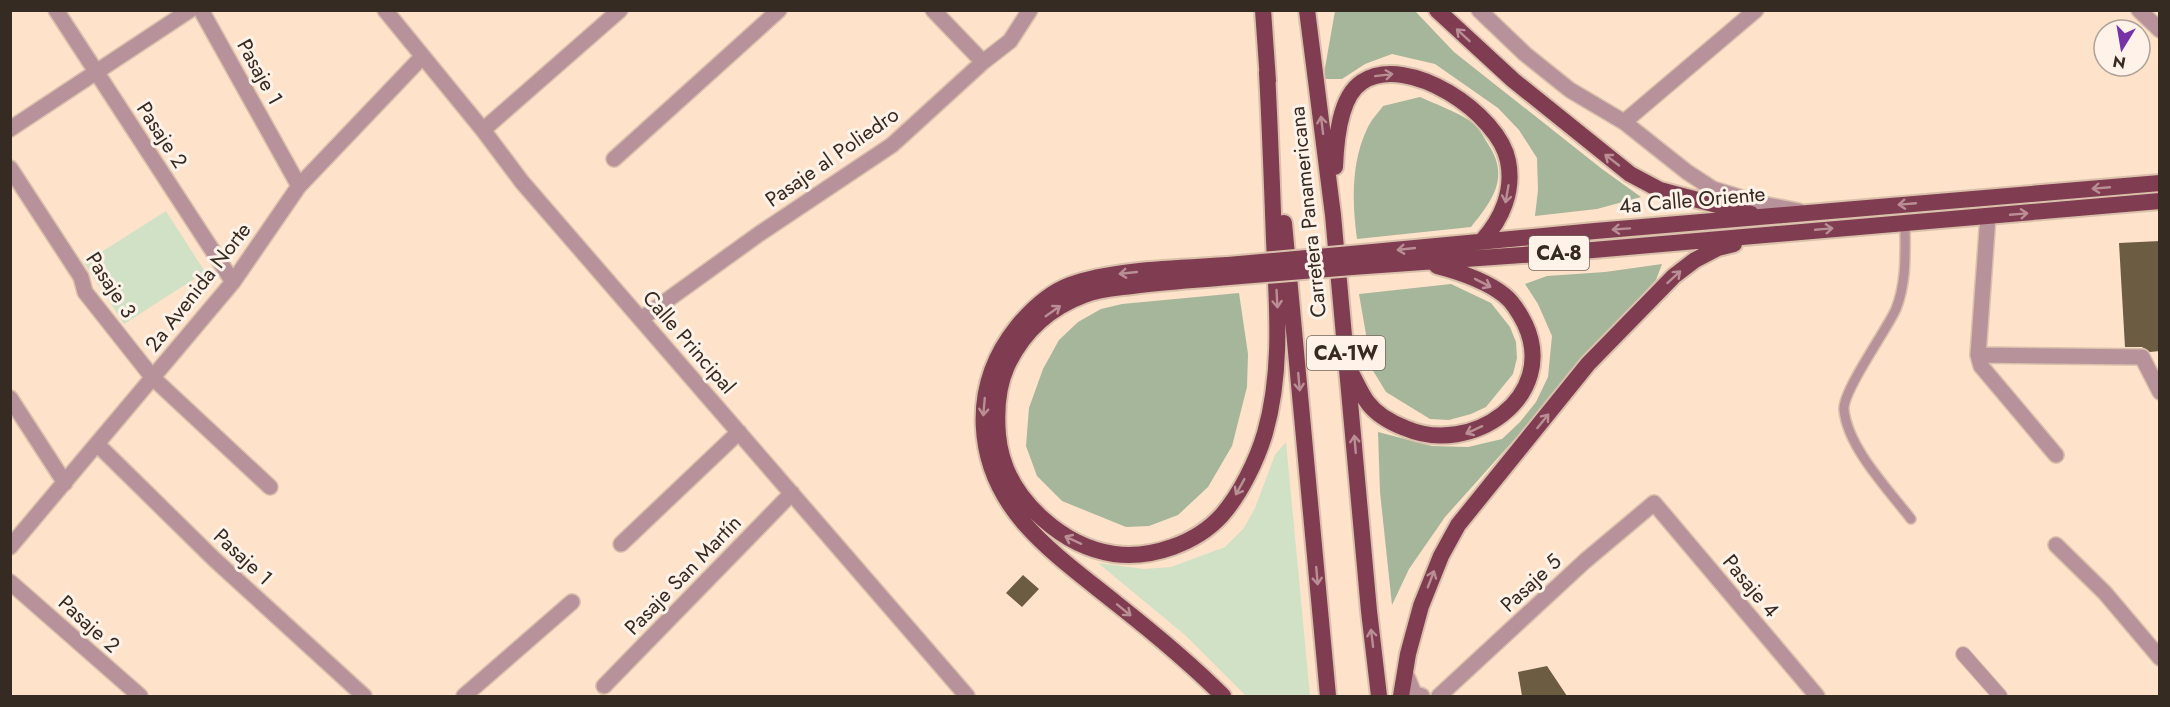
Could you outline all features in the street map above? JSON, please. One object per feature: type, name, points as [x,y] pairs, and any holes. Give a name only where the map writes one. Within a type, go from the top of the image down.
[{"type":"highway","name":"Carretera Panamericana","points":[[1263,10],[1328,696]]},
{"type":"highway","name":"Carretera Panamericana","points":[[1308,10],[1333,215],[1369,611],[1379,696]]},
{"type":"highway","points":[[1437,10],[1513,80],[1630,174],[1660,190],[1764,226]]},
{"type":"highway","points":[[1228,271],[1087,294],[1058,307],[1035,325],[1022,340],[1005,370],[998,395],[996,419],[999,442],[1005,466],[1022,497],[1064,536],[1083,545],[1114,554],[1150,553],[1176,546],[1200,534],[1222,515],[1238,492],[1252,464],[1264,435],[1276,372],[1278,319],[1268,72]]},
{"type":"highway","points":[[1333,215],[1339,124],[1351,94],[1361,82],[1376,76],[1411,75],[1445,90],[1477,114],[1496,136],[1508,159],[1510,176],[1504,210],[1496,225],[1482,241]]},
{"type":"highway","name":"4a Calle Oriente","points":[[1351,261],[1428,263],[1764,226],[1810,212],[2160,183]]},
{"type":"highway","name":"4a Calle Oriente","points":[[1228,271],[1351,261],[1482,241],[1764,226],[1905,223],[2160,201]]},
{"type":"highway","points":[[1401,696],[1412,637],[1421,606],[1441,556],[1466,514],[1588,364],[1674,276],[1695,260],[1764,226]]},
{"type":"highway","points":[[1340,294],[1350,370],[1368,404],[1389,421],[1411,431],[1429,436],[1458,436],[1469,433],[1506,410],[1527,386],[1533,362],[1531,339],[1520,315],[1505,296],[1469,276],[1428,263]]},
{"type":"highway","points":[[1223,696],[1184,657],[1071,567],[1023,522],[998,480],[984,436],[982,415],[991,369],[1009,337],[1027,314],[1047,298],[1070,285],[1113,275],[1228,271]]},
{"type":"street","name":"Pasaje 2","points":[[56,10],[233,282]]},
{"type":"street","points":[[10,129],[190,10]]},
{"type":"street","name":"Pasaje 1","points":[[201,10],[299,186]]},
{"type":"street","name":"Calle Principal","points":[[385,10],[483,130],[522,182],[967,696]]},
{"type":"street","points":[[483,130],[620,10]]},
{"type":"street","points":[[614,159],[779,10]]},
{"type":"street","points":[[933,10],[983,62]]},
{"type":"street","name":"Pasaje al Poliedro","points":[[641,319],[759,234],[892,145],[983,62],[1010,41],[1030,10]]},
{"type":"street","points":[[1479,10],[1525,54],[1570,90],[1624,122],[1687,172],[1713,189],[1762,204],[1810,212]]},
{"type":"street","points":[[1624,122],[1756,10]]},
{"type":"street","points":[[2139,10],[2160,30]]},
{"type":"street","name":"2a Avenida Norte","points":[[10,547],[233,282],[299,186],[422,57]]},
{"type":"street","name":"Pasaje 3","points":[[10,168],[81,277],[85,292],[153,378],[270,487]]},
{"type":"street","points":[[1988,216],[1978,355],[1981,366],[2056,455]]},
{"type":"street","points":[[1978,355],[2142,357],[2160,392]]},
{"type":"street","points":[[10,398],[65,483]]},
{"type":"street","points":[[621,544],[739,432]]},
{"type":"street","name":"Pasaje 1","points":[[97,444],[214,559],[364,696]]},
{"type":"street","name":"Pasaje San Martín","points":[[604,686],[792,494]]},
{"type":"street","name":"Pasaje 5","points":[[1439,696],[1585,561],[1654,503]]},
{"type":"street","name":"Pasaje 4","points":[[1654,503],[1817,696]]},
{"type":"street","points":[[2056,545],[2105,593],[2160,658]]},
{"type":"street","name":"Pasaje 2","points":[[10,582],[140,696]]},
{"type":"street","points":[[464,696],[572,602]]},
{"type":"street","points":[[1963,654],[2000,696]]},
{"type":"street","points":[[1405,672],[1414,693],[1422,696]]},
{"type":"lane","points":[[1905,223],[1906,267],[1896,308],[1864,367],[1848,391],[1844,409],[1853,441],[1911,519]]},
{"type":"green space","points":[[1335,11],[1415,11],[1454,52],[1641,197],[1597,209],[1535,216],[1538,190],[1537,158],[1519,130],[1498,108],[1435,64],[1392,54],[1365,64],[1342,79],[1323,79]]},
{"type":"green space","points":[[1420,97],[1463,117],[1480,131],[1498,167],[1498,178],[1492,198],[1471,227],[1357,239],[1354,211],[1355,169],[1367,129],[1383,106]]},
{"type":"green space","points":[[166,211],[205,272],[124,324],[84,263]]},
{"type":"green space","points":[[1662,264],[1656,280],[1608,331],[1445,517],[1409,569],[1392,605],[1380,492],[1378,432],[1432,446],[1468,447],[1502,439],[1536,402],[1548,377],[1552,336],[1538,304],[1525,284],[1547,276],[1605,272]]},
{"type":"green space","points":[[1451,284],[1491,303],[1510,327],[1516,342],[1517,358],[1513,374],[1486,407],[1449,420],[1430,419],[1386,392],[1372,369],[1359,294]]},
{"type":"green space","points":[[1239,293],[1248,354],[1247,387],[1232,446],[1208,487],[1178,515],[1149,526],[1126,527],[1062,501],[1037,476],[1026,446],[1029,408],[1043,369],[1059,340],[1078,322],[1101,309],[1122,304]]},
{"type":"green space","points":[[1286,442],[1310,696],[1246,696],[1185,635],[1098,563],[1144,569],[1171,567],[1225,547],[1244,528],[1255,508],[1275,455]]},
{"type":"building","points":[[2160,241],[2160,351],[2150,352],[2142,347],[2125,347],[2119,243]]},
{"type":"building","points":[[1023,575],[1039,589],[1022,607],[1006,593]]},
{"type":"building","points":[[1547,666],[1567,696],[1522,696],[1518,672]]}]
